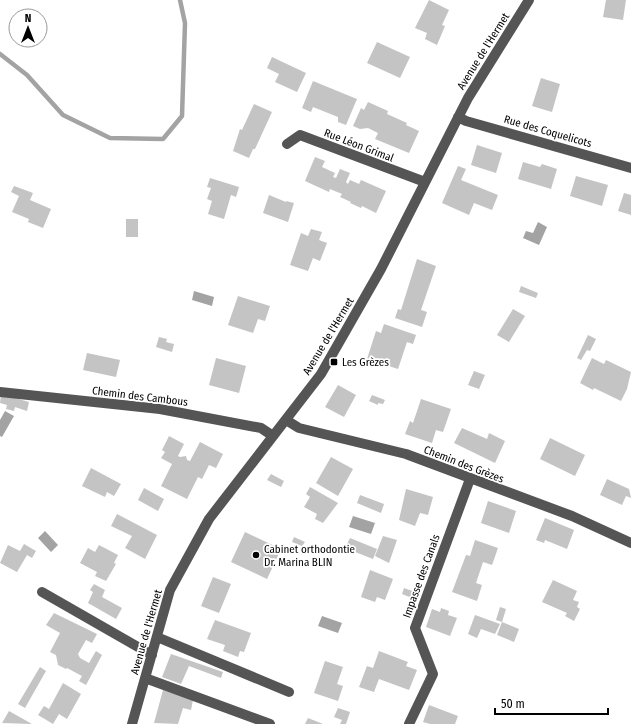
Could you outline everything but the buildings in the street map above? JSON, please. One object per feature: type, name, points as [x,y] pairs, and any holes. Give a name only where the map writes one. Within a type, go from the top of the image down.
[{"type":"street","name":"Avenue de l'Hermet","points":[[132,724],[170,590],[209,519],[321,374],[381,268],[468,98],[529,0]]},
{"type":"street","name":"Rue des Coquelicots","points":[[458,117],[466,121],[631,168]]},
{"type":"street","name":"Rue Léon Grimal","points":[[287,144],[300,135],[424,182]]},
{"type":"street","name":"Chemin des Cambous","points":[[0,392],[160,409],[261,428],[273,436]]},
{"type":"street","name":"Chemin des Grèzes","points":[[286,420],[298,428],[406,454],[572,516],[631,543]]},
{"type":"street","name":"Impasse des Canals","points":[[409,724],[433,674],[415,628],[470,479]]},
{"type":"street","points":[[42,592],[152,655]]},
{"type":"street","points":[[157,637],[289,692]]},
{"type":"street","points":[[145,678],[270,724]]},
{"type":"shaded area","points":[[538,222],[547,227],[539,245],[523,238],[526,231],[533,233]]},
{"type":"shaded area","points":[[194,291],[214,297],[212,306],[192,300]]},
{"type":"shaded area","points":[[5,411],[14,416],[2,437],[0,436],[0,420]]},
{"type":"shaded area","points":[[353,516],[375,523],[371,534],[349,527]]},
{"type":"shaded area","points":[[45,531],[58,545],[51,552],[38,538]]},
{"type":"shaded area","points":[[322,616],[342,623],[338,633],[318,626]]},
{"type":"waterway","points":[[0,54],[27,75],[63,115],[110,138],[163,139],[182,116],[185,23],[180,0]]},
{"type":"place","name":"Les Grèzes","points":[[334,362]]},
{"type":"place","name":"Cabinet orthodontie Dr. Marina BLIN","points":[[256,555]]}]
